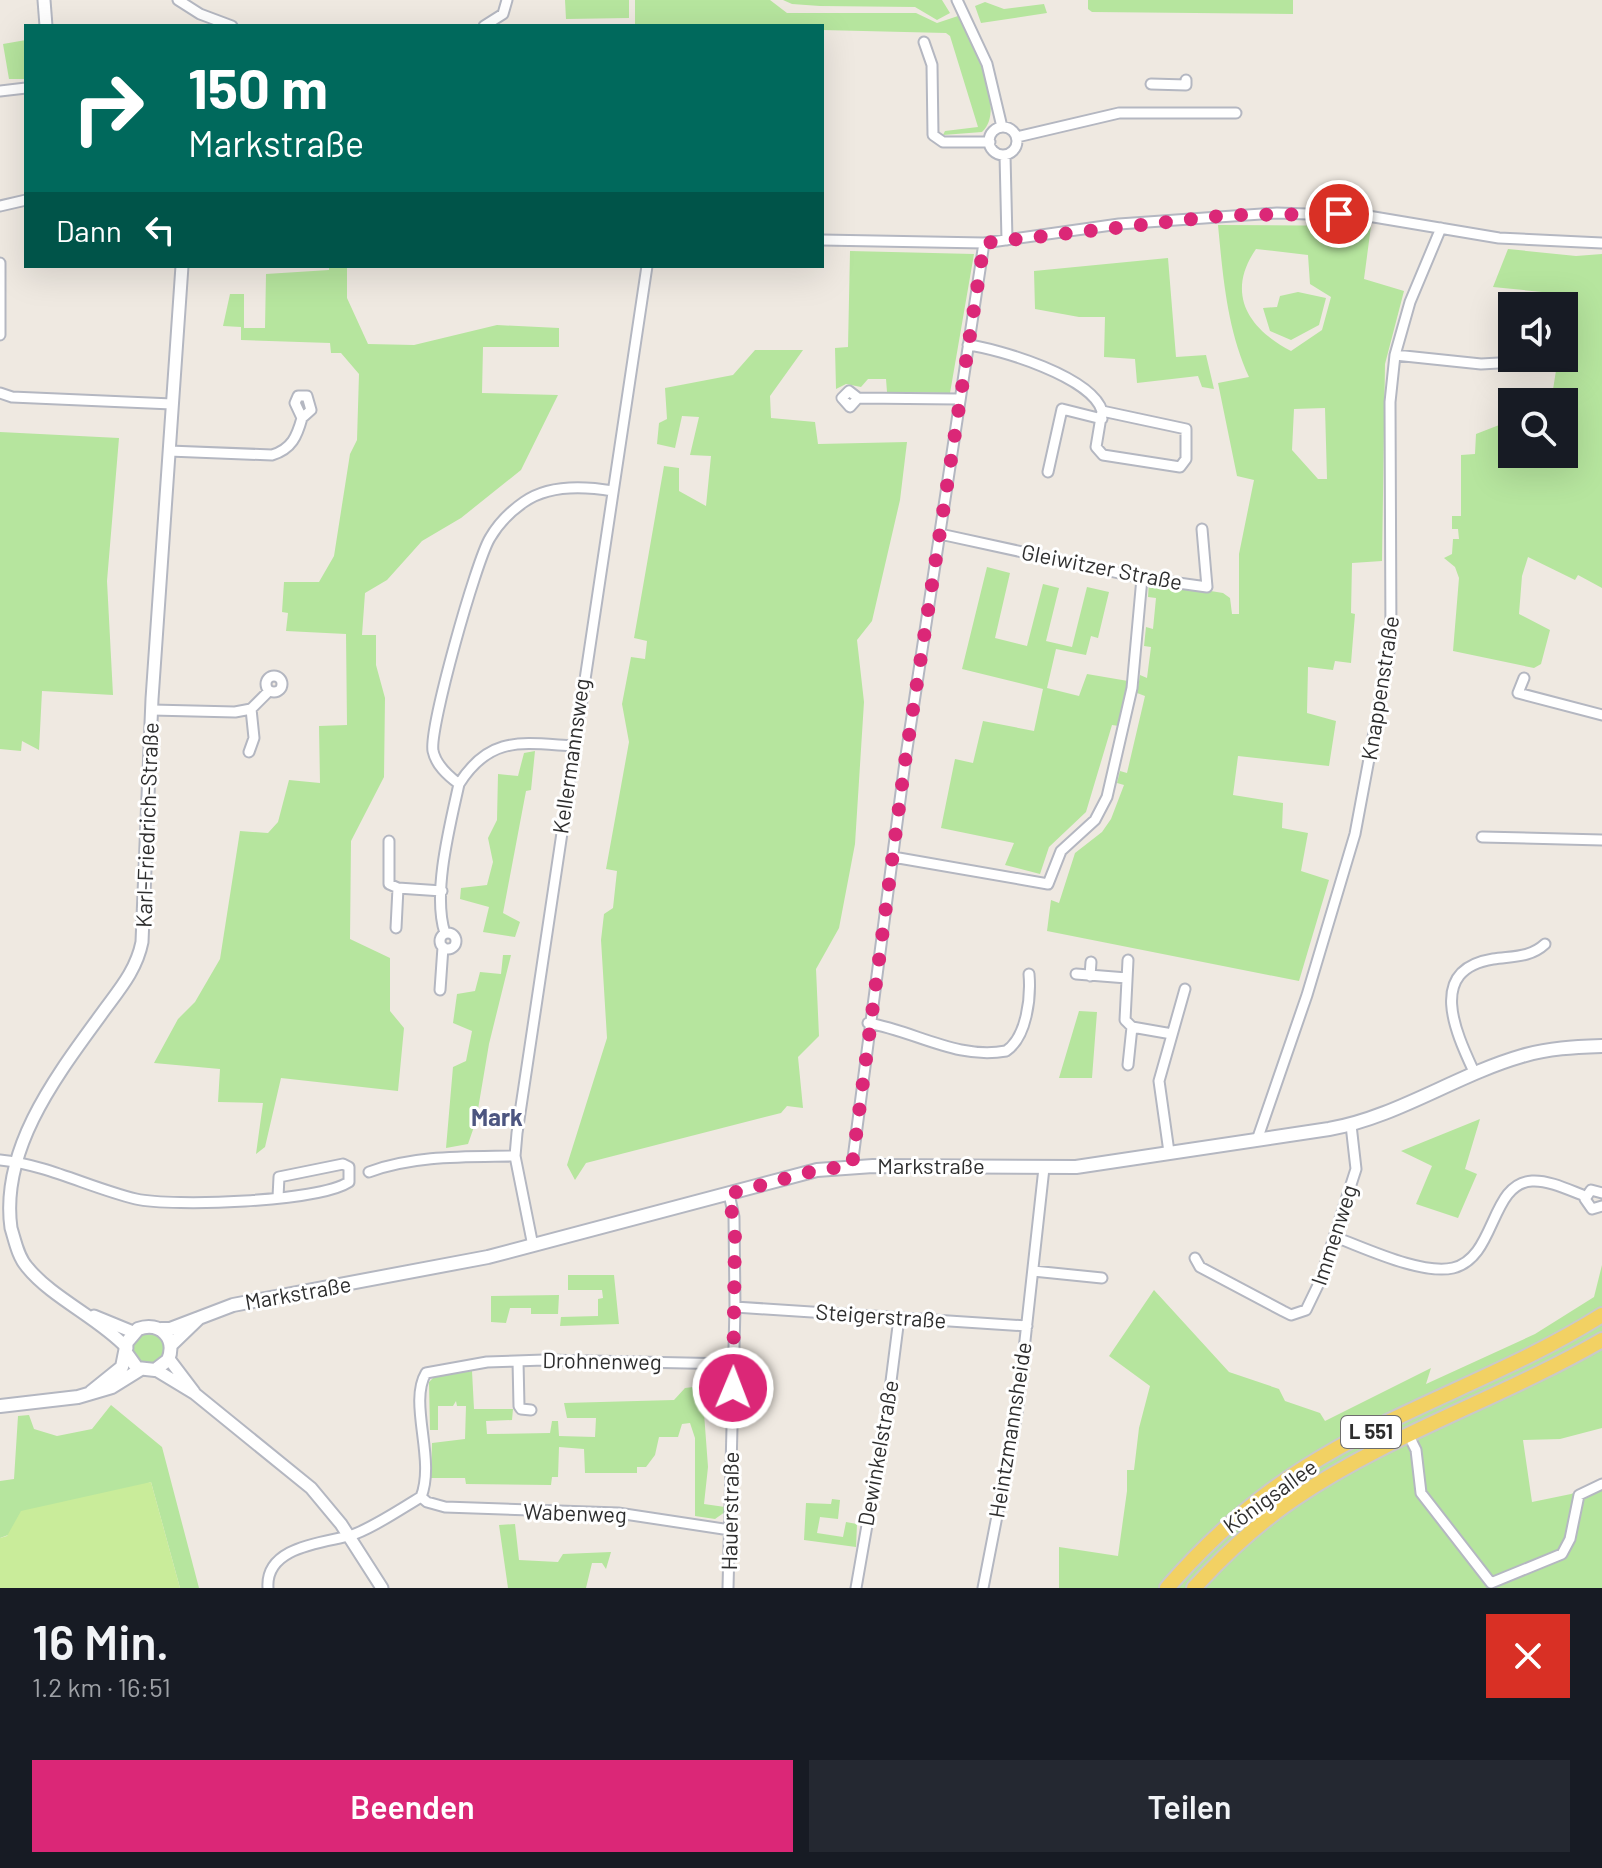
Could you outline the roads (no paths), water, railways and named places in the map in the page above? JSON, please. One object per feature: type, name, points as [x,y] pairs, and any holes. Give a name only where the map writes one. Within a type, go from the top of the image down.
[{"type":"main road","name":"Markstraße","points":[[161,1329],[170,1329],[233,1305],[533,1246],[817,1170],[852,1166],[1076,1167],[1257,1140],[1351,1125],[1475,1074],[1544,1050],[1602,1046]]},
{"type":"main road","name":"Königsallee","points":[[1167,1588],[1220,1532],[1305,1467],[1541,1351],[1602,1315]]},
{"type":"main road","name":"Markstraße","points":[[170,1352],[199,1318]]},
{"type":"main road","points":[[0,1406],[64,1400],[112,1387],[141,1369],[156,1370],[170,1352],[161,1329],[147,1326],[133,1332],[122,1367],[91,1392]]},
{"type":"main road","name":"Königsallee","points":[[1194,1588],[1224,1556],[1293,1500],[1409,1436],[1543,1373],[1602,1340]]},
{"type":"main road","points":[[127,1351],[141,1369]]},
{"type":"street","points":[[44,0],[46,24]]},
{"type":"street","points":[[178,0],[200,14],[227,24]]},
{"type":"street","points":[[487,24],[503,14],[507,0]]},
{"type":"street","points":[[957,0],[987,64],[1002,127]]},
{"type":"street","points":[[924,42],[932,65],[933,135],[943,142],[990,142]]},
{"type":"street","points":[[1151,84],[1186,85],[1186,80]]},
{"type":"street","points":[[0,91],[24,88]]},
{"type":"street","points":[[1017,137],[1119,113],[1236,113]]},
{"type":"street","points":[[1002,127],[1012,130],[1017,137],[1016,147],[1005,155],[993,150],[990,142],[994,131],[1002,127]]},
{"type":"street","points":[[1005,155],[1007,240]]},
{"type":"street","points":[[0,206],[24,200]]},
{"type":"street","points":[[824,240],[984,243],[1119,224],[1277,213],[1368,216],[1534,242],[1602,243]]},
{"type":"street","name":"Knappenstraße","points":[[1257,1140],[1307,995],[1352,847],[1386,671],[1393,604],[1390,402],[1395,355],[1410,302],[1441,228]]},
{"type":"street","points":[[852,1166],[868,1023],[958,399],[984,243]]},
{"type":"street","points":[[0,263],[0,335]]},
{"type":"street","name":"Karl-Friedrich-Straße","points":[[127,1351],[23,1262],[8,1211],[5,1160],[139,957],[149,852],[152,710],[182,268]]},
{"type":"street","name":"Kellermannsweg","points":[[533,1246],[515,1156],[573,746],[647,268]]},
{"type":"street","points":[[968,345],[1076,382],[1094,396],[1102,415],[1096,447],[1103,455],[1180,467],[1186,459],[1186,429],[1102,415],[1062,409],[1048,472]]},
{"type":"street","points":[[1395,355],[1498,363]]},
{"type":"street","points":[[0,393],[12,397],[172,404]]},
{"type":"street","points":[[858,398],[958,399]]},
{"type":"street","points":[[169,451],[272,455],[291,445],[302,418]]},
{"type":"street","points":[[459,784],[438,763],[433,738],[465,607],[489,539],[511,512],[537,494],[565,489],[613,491]]},
{"type":"street","name":"Gleiwitzer Straße","points":[[940,534],[1142,578],[1207,587],[1202,529]]},
{"type":"street","points":[[893,857],[1048,884],[1061,851],[1095,820],[1107,797],[1133,679],[1142,578]]},
{"type":"street","points":[[1524,678],[1518,693],[1602,715]]},
{"type":"street","points":[[152,710],[235,712],[251,709],[269,691]]},
{"type":"street","points":[[249,752],[254,738],[251,709]]},
{"type":"street","points":[[440,990],[443,947],[451,948],[456,942],[453,935],[445,933],[442,891],[459,784],[481,757],[501,746],[513,743],[573,746]]},
{"type":"street","points":[[1482,837],[1602,840]]},
{"type":"street","points":[[389,841],[389,884],[398,888],[442,891]]},
{"type":"street","points":[[396,928],[398,888]]},
{"type":"street","points":[[1475,1074],[1452,1021],[1455,984],[1467,970],[1486,960],[1530,954],[1545,944]]},
{"type":"street","points":[[1128,960],[1124,1014],[1132,1027],[1128,1065]]},
{"type":"street","points":[[1090,976],[1091,962]]},
{"type":"street","points":[[868,1023],[895,1028],[947,1048],[985,1054],[1006,1051],[1017,1040],[1024,1020],[1029,974]]},
{"type":"street","points":[[1076,974],[1127,978]]},
{"type":"street","points":[[1169,1152],[1159,1081],[1173,1043],[1172,1034],[1185,989]]},
{"type":"street","points":[[1132,1027],[1172,1034]]},
{"type":"street","name":"Immenweg","points":[[1195,1258],[1200,1267],[1283,1311],[1299,1314],[1310,1307],[1356,1166],[1351,1125]]},
{"type":"street","points":[[369,1172],[397,1163],[441,1157],[515,1156]]},
{"type":"street","points":[[5,1160],[72,1176],[139,1199],[177,1202],[278,1197],[309,1195],[349,1182],[349,1167],[343,1164],[279,1177],[278,1197]]},
{"type":"street","name":"Heintzmannsheide","points":[[983,1588],[1013,1439],[1044,1168]]},
{"type":"street","points":[[1335,1237],[1420,1266],[1453,1268],[1463,1265],[1479,1250],[1504,1201],[1518,1186],[1539,1182],[1585,1196]]},
{"type":"street","points":[[1585,1196],[1593,1190],[1602,1193]]},
{"type":"street","name":"Hauerstraße","points":[[728,1588],[735,1307],[734,1217],[729,1194]]},
{"type":"street","points":[[1585,1196],[1589,1207],[1602,1206]]},
{"type":"street","points":[[1033,1271],[1102,1278]]},
{"type":"street","name":"Steigerstraße","points":[[735,1307],[1027,1326]]},
{"type":"street","name":"Karl-Friedrich-Straße","points":[[86,1313],[133,1332]]},
{"type":"street","name":"Dewinkelstraße","points":[[856,1588],[888,1405],[899,1318]]},
{"type":"street","points":[[170,1352],[194,1393]]},
{"type":"street","name":"Drohnenweg","points":[[518,1361],[519,1406],[531,1410]]},
{"type":"street","name":"Drohnenweg","points":[[421,1497],[426,1460],[422,1393],[426,1373],[518,1361],[733,1364]]},
{"type":"street","points":[[156,1370],[194,1393],[307,1485],[349,1536],[382,1588]]},
{"type":"street","points":[[1409,1436],[1416,1450],[1421,1493],[1490,1585],[1557,1559],[1570,1539],[1579,1495],[1602,1484]]},
{"type":"street","points":[[268,1588],[271,1571],[282,1557],[334,1536],[349,1536],[421,1497]]},
{"type":"street","name":"Wabenweg","points":[[421,1497],[445,1507],[618,1513],[730,1530]]},
{"type":"district","name":"Mark","points":[[497,1118]]}]
